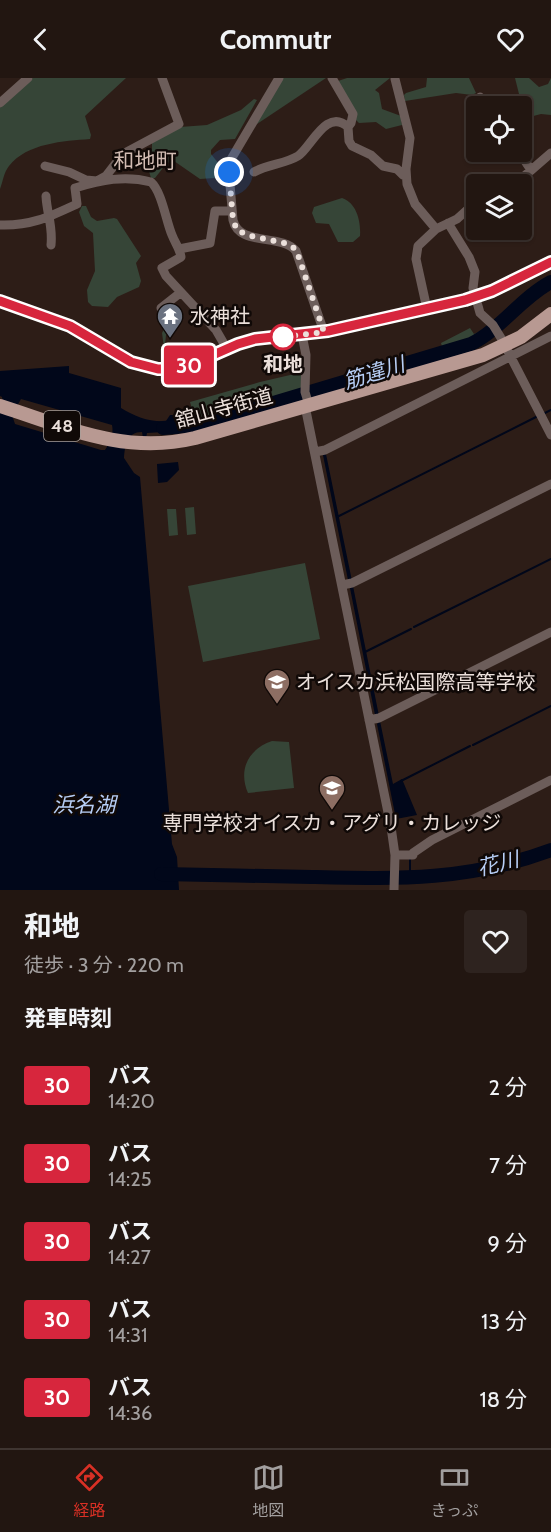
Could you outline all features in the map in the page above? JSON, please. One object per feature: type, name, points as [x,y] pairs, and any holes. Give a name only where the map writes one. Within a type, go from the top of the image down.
[{"type":"main road","name":"舘山寺街道","points":[[0,406],[109,440],[129,444],[184,441],[307,400],[483,355],[508,351],[551,314]]},
{"type":"street","points":[[0,103],[28,78]]},
{"type":"street","points":[[45,166],[69,172],[86,180],[97,181],[106,176],[123,154],[179,124],[162,78]]},
{"type":"street","points":[[279,78],[230,161],[234,226],[242,234],[288,244],[296,251],[324,332]]},
{"type":"street","points":[[332,78],[353,114],[348,127],[349,141],[352,146],[371,155],[384,166],[397,169],[406,175]]},
{"type":"street","points":[[395,79],[410,138],[406,175],[412,198],[436,230]]},
{"type":"street","points":[[254,172],[298,156],[314,135],[326,126],[339,123],[348,127]]},
{"type":"street","points":[[527,174],[551,153]]},
{"type":"street","points":[[526,162],[531,170]]},
{"type":"street","points":[[0,225],[23,225],[49,217],[77,204],[75,188],[97,181],[124,178],[153,184],[181,258],[162,268],[168,280],[213,327],[227,349]]},
{"type":"street","points":[[45,196],[52,229],[51,245]]},
{"type":"street","points":[[179,249],[210,243],[215,211],[232,211]]},
{"type":"street","points":[[428,309],[416,254],[420,242],[466,211]]},
{"type":"street","points":[[448,223],[475,272],[472,288],[481,316],[494,327],[551,435]]},
{"type":"street","points":[[0,301],[67,325],[122,358],[148,367],[167,369],[181,368],[255,339],[324,332],[474,298],[551,262]]},
{"type":"street","points":[[161,308],[180,293]]},
{"type":"street","points":[[302,335],[306,355],[307,400],[315,452],[395,857],[394,890]]},
{"type":"street","points":[[315,452],[325,450],[508,351],[551,336]]},
{"type":"street","points":[[342,585],[352,583],[551,484]]},
{"type":"street","points":[[369,720],[379,718],[551,632]]},
{"type":"street","points":[[395,857],[413,855],[432,840],[551,780]]},
{"type":"green space","points":[[33,78],[126,78],[85,116],[91,135],[90,139],[46,145],[26,152],[7,168],[0,189],[0,107]]},
{"type":"green space","points":[[283,78],[326,78],[256,124]]},
{"type":"green space","points":[[347,78],[390,78],[375,90],[379,93],[382,109],[401,116],[402,125],[386,129],[376,122],[359,123],[338,81]]},
{"type":"green space","points":[[427,78],[469,78],[476,93],[472,95],[456,93],[405,101],[406,93],[426,87]]},
{"type":"green space","points":[[515,78],[529,78],[539,87],[548,84],[551,78],[551,115],[532,116],[532,96],[520,96]]},
{"type":"green space","points":[[254,99],[257,100],[235,139],[220,140],[211,150],[211,154],[219,164],[215,178],[200,179],[174,161],[167,163],[155,178],[151,178],[145,158],[152,149],[152,143],[180,127],[207,125],[241,110]]},
{"type":"green space","points":[[342,198],[351,204],[359,219],[360,236],[353,242],[338,242],[329,224],[316,223],[312,213],[314,207]]},
{"type":"green space","points":[[82,206],[86,206],[91,217],[97,221],[117,219],[141,256],[136,263],[141,281],[139,287],[117,297],[108,307],[92,306],[88,302],[87,290],[95,271],[93,233],[84,226],[79,212]]},
{"type":"green space","points":[[170,326],[173,327],[174,333],[166,335],[165,345],[170,348],[168,358],[165,356],[162,333]]},
{"type":"green space","points":[[491,326],[470,342],[443,350],[441,343],[470,328],[474,334]]},
{"type":"green space","points":[[303,372],[303,393],[196,424],[190,402]]},
{"type":"green space","points":[[194,507],[196,534],[187,535],[185,508]]},
{"type":"green space","points":[[167,509],[176,509],[178,535],[169,536]]},
{"type":"green space","points":[[305,563],[320,639],[203,662],[188,586]]},
{"type":"green space","points":[[272,741],[289,742],[294,788],[248,793],[244,776],[247,761],[257,749]]},
{"type":"water","name":"浜名湖","points":[[69,366],[69,373],[121,388],[121,408],[132,414],[154,421],[166,421],[170,415],[175,415],[179,419],[179,431],[147,433],[146,438],[143,438],[142,432],[133,434],[126,444],[124,458],[134,473],[140,477],[172,844],[177,857],[179,890],[0,890],[0,409],[3,403],[0,396],[0,371]],"holes":[[[21,399],[112,425],[110,441],[105,450],[101,450],[15,424],[12,415]]]},
{"type":"water","points":[[326,454],[352,581],[348,580],[323,455]]},
{"type":"water","points":[[178,462],[179,470],[167,482],[158,483],[157,464]]},
{"type":"water","points":[[353,586],[379,716],[375,715],[350,588]]},
{"type":"water","points":[[380,721],[393,784],[402,779],[417,815],[396,819],[377,724]]},
{"type":"waterway","name":"筋違川","points":[[163,428],[200,425],[471,344],[482,338],[530,296],[551,282]]},
{"type":"waterway","points":[[543,414],[551,410]]},
{"type":"waterway","points":[[337,517],[538,416]]},
{"type":"waterway","points":[[414,627],[551,559]]},
{"type":"waterway","points":[[365,652],[411,629]]},
{"type":"waterway","points":[[473,745],[551,706]]},
{"type":"waterway","points":[[401,781],[470,746]]},
{"type":"waterway","name":"花川","points":[[161,874],[404,878],[491,868],[551,850]]},
{"type":"waterway","points":[[410,859],[410,878]]},
{"type":"bus line","name":"30","points":[[0,301],[70,326],[131,362],[158,369],[173,369],[188,366],[255,339],[328,331],[465,300],[492,291],[551,262]]},
{"type":"place","name":"和地","points":[[283,337]]},
{"type":"place","name":"水神社","points":[[170,339]]},
{"type":"place","name":"オイスカ浜松国際高等学校","points":[[277,705]]},
{"type":"place","name":"専門学校オイスカ・アグリ・カレッジ","points":[[332,811]]},
{"type":"district","name":"和地町","points":[[145,161]]},
{"type":"route","points":[[229,172],[234,226],[242,234],[293,247],[298,255],[324,332],[283,337]]}]
